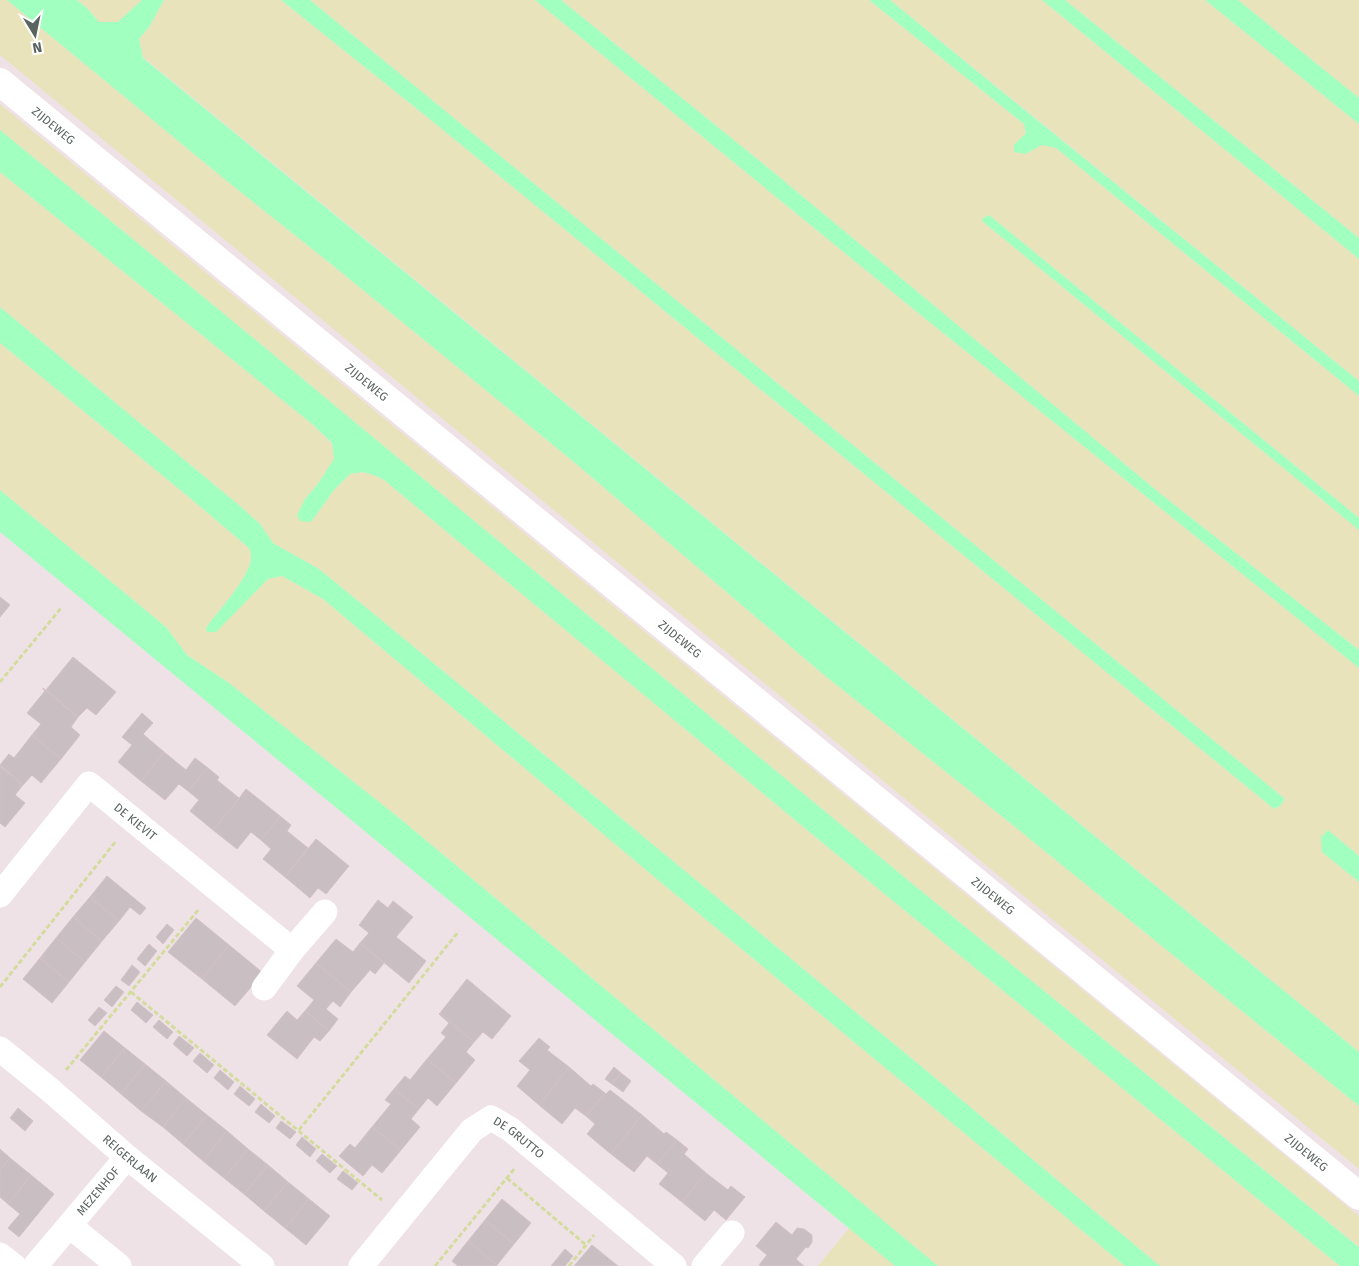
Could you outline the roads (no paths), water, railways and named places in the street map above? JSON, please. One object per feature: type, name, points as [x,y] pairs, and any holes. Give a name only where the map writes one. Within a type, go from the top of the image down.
[{"type":"main road","name":"ZIJDEWEG","points":[[0,82],[1359,1196]]},
{"type":"street","name":"DE KIEVIT","points":[[0,895],[89,784],[292,950]]},
{"type":"street","points":[[264,988],[292,950],[325,912]]},
{"type":"street","name":"REIGERLAAN","points":[[0,1049],[127,1157],[262,1266]]},
{"type":"street","name":"DE GRUTTO","points":[[361,1266],[472,1130],[491,1118],[510,1129],[674,1266]]},
{"type":"street","name":"MEZENHOF","points":[[35,1266],[127,1157]]},
{"type":"street","name":"MEZENHOF","points":[[70,1226],[119,1266]]},
{"type":"street","points":[[704,1266],[732,1233]]},
{"type":"street","points":[[0,1255],[14,1266]]}]
